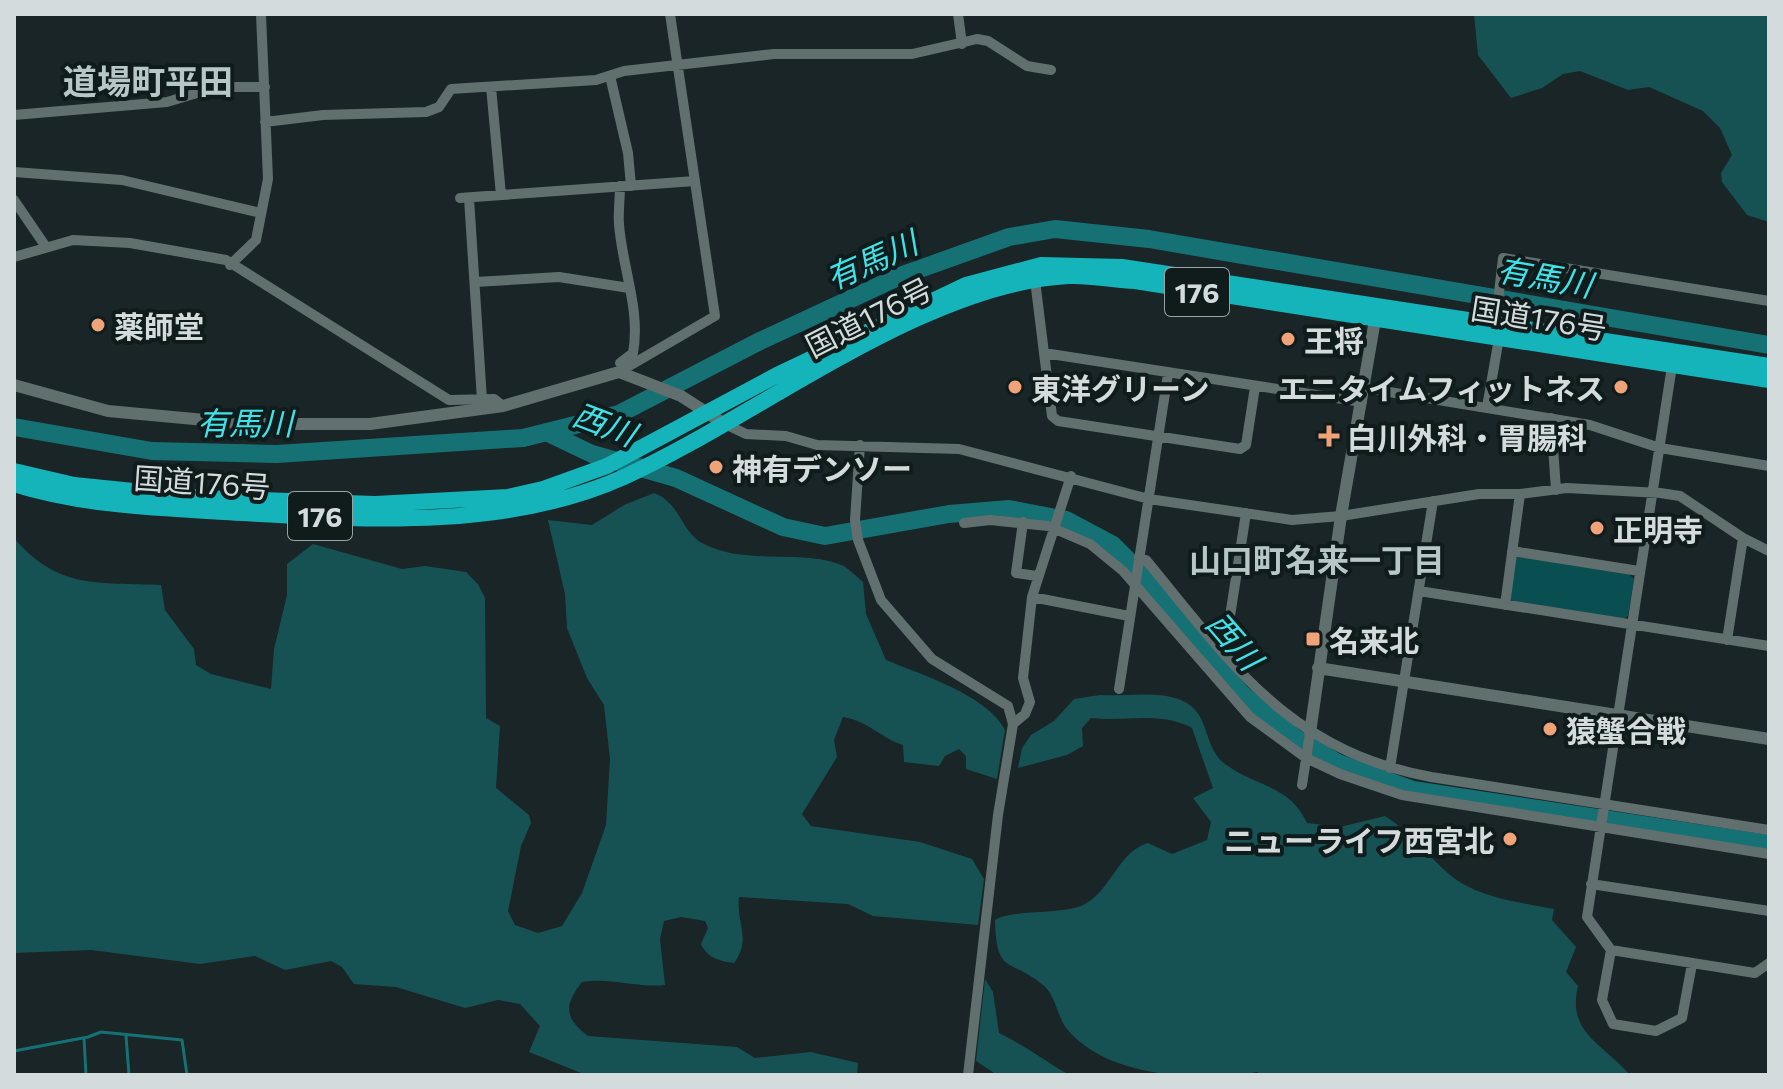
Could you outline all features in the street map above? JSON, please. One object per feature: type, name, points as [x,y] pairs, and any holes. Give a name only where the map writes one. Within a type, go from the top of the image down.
[{"type":"highway","name":"国道176号","points":[[14,471],[117,491],[375,504],[508,497],[580,477],[641,450],[706,413],[919,305],[966,285],[1041,265],[1122,267],[1376,313]]},
{"type":"highway","name":"国道176号","points":[[14,484],[88,500],[155,508],[377,517],[478,513],[537,505],[624,477],[954,304],[1035,280],[1070,276],[1135,281],[1769,366]]},
{"type":"highway","name":"国道176号","points":[[1496,329],[1672,366],[1769,380]]},
{"type":"street","points":[[230,265],[256,240],[268,179],[261,14]]},
{"type":"street","points":[[14,385],[108,411],[248,424],[370,424],[503,406],[619,374],[715,316],[670,14]]},
{"type":"street","points":[[958,14],[962,44]]},
{"type":"street","points":[[265,122],[323,115],[426,112],[439,107],[451,89],[596,80],[774,54],[912,54],[977,39],[988,41],[1027,66],[1051,70]]},
{"type":"street","points":[[610,76],[628,153],[619,223],[633,299],[633,353],[619,374]]},
{"type":"street","points":[[14,115],[167,102],[217,87],[265,87]]},
{"type":"street","points":[[491,87],[501,195]]},
{"type":"street","points":[[14,172],[122,180],[261,213]]},
{"type":"street","points":[[482,400],[475,282],[464,198],[695,181]]},
{"type":"street","points":[[14,200],[46,247]]},
{"type":"street","points":[[14,257],[73,240],[130,243],[204,254],[230,265],[449,400],[494,399],[503,406]]},
{"type":"street","points":[[1487,407],[1503,258],[1769,301]]},
{"type":"street","points":[[475,282],[559,277],[629,288]]},
{"type":"street","points":[[1035,280],[1052,416],[1058,421],[1240,449],[1246,445],[1255,387]]},
{"type":"street","points":[[1302,785],[1341,516],[1376,313]]},
{"type":"street","points":[[1044,353],[1362,402]]},
{"type":"street","points":[[1672,366],[1587,917],[1611,950],[1755,973],[1769,963]]},
{"type":"street","points":[[619,374],[681,396],[746,434],[786,436],[817,445],[959,449],[1149,499],[1292,520],[1341,516],[1479,494],[1556,490],[1651,493],[1680,496],[1743,538],[1769,551]]},
{"type":"street","points":[[1119,689],[1168,374]]},
{"type":"street","points":[[1365,388],[1590,425],[1660,448],[1769,466]]},
{"type":"street","points":[[1551,418],[1556,490]]},
{"type":"street","points":[[860,445],[855,520],[858,540],[881,600],[932,659],[1008,706],[1013,724],[998,815],[968,1075]]},
{"type":"street","points":[[1013,724],[1025,714],[1030,702],[1023,678],[1032,597],[1071,476]]},
{"type":"street","points":[[1505,605],[1520,494]]},
{"type":"street","points":[[1390,768],[1433,501]]},
{"type":"street","points":[[1219,648],[1226,642],[1246,513]]},
{"type":"street","points":[[1023,522],[1016,573],[1037,576]]},
{"type":"street","points":[[964,523],[1023,522],[1054,528],[1090,544],[1123,571],[1231,699],[1250,717],[1306,758],[1340,774],[1402,795],[1769,854]]},
{"type":"street","points":[[1727,640],[1743,538]]},
{"type":"street","points":[[1512,551],[1639,571]]},
{"type":"street","points":[[1139,557],[1146,560],[1262,697],[1310,733],[1390,768],[1769,830]]},
{"type":"street","points":[[1419,591],[1769,646]]},
{"type":"street","points":[[1032,597],[1129,616]]},
{"type":"street","points":[[1318,668],[1769,739]]},
{"type":"street","points":[[1591,884],[1769,911]]},
{"type":"street","points":[[1611,950],[1602,1000],[1613,1024],[1656,1031],[1682,1018],[1692,964]]},
{"type":"shaded area","points":[[1474,14],[1769,14],[1769,222],[1747,215],[1722,182],[1721,173],[1732,155],[1720,128],[1703,111],[1649,87],[1628,90],[1580,71],[1563,74],[1542,88],[1511,98],[1478,55]]},
{"type":"shaded area","points":[[654,493],[670,504],[696,539],[720,551],[811,558],[844,566],[863,582],[866,614],[886,660],[969,696],[984,706],[1005,730],[997,779],[966,769],[966,756],[959,749],[945,756],[939,766],[904,762],[903,745],[860,722],[843,717],[834,740],[837,757],[802,814],[811,826],[920,842],[972,859],[984,879],[978,925],[873,916],[848,904],[739,897],[743,939],[734,963],[714,958],[704,949],[701,944],[708,928],[705,921],[681,917],[664,921],[660,939],[665,985],[582,982],[570,1004],[569,1011],[574,1023],[588,1036],[737,1047],[755,1058],[811,1052],[858,1063],[857,1075],[581,1073],[529,1052],[540,1026],[520,1004],[498,1000],[465,1008],[396,987],[354,984],[342,967],[331,961],[285,970],[255,956],[200,964],[91,950],[14,953],[14,538],[30,555],[64,575],[99,583],[161,585],[165,610],[194,649],[196,665],[211,674],[271,689],[274,649],[287,595],[287,564],[313,544],[402,569],[425,566],[466,572],[478,584],[485,598],[486,718],[500,726],[496,788],[529,815],[531,823],[521,846],[508,911],[515,925],[538,933],[562,926],[582,893],[606,825],[610,759],[604,705],[587,678],[567,628],[565,594],[548,520],[592,525],[624,505]]},
{"type":"shaded area","points":[[1520,555],[1627,572],[1634,579],[1628,616],[1623,619],[1512,602],[1509,596],[1515,559]]},
{"type":"shaded area","points":[[1147,694],[1182,700],[1197,712],[1214,751],[1225,764],[1282,794],[1300,810],[1307,823],[1340,827],[1385,816],[1449,874],[1472,889],[1554,909],[1552,920],[1576,947],[1566,972],[1578,986],[1577,1015],[1582,1026],[1630,1075],[1262,1075],[1257,1072],[1182,1076],[1130,1067],[1084,1045],[1067,1029],[1048,990],[1002,958],[998,950],[995,920],[1013,914],[1081,906],[1100,892],[1129,855],[1148,843],[1172,854],[1207,840],[1211,822],[1193,798],[1213,788],[1192,728],[1155,718],[1091,718],[1082,728],[1083,746],[1067,755],[1018,768],[1022,748],[1031,735],[1054,721],[1074,699]]},
{"type":"shaded area","points":[[985,979],[993,992],[999,1033],[1069,1075],[997,1075],[976,1061]]},
{"type":"waterway","name":"有馬川","points":[[14,427],[152,451],[277,454],[523,438],[619,414],[758,342],[900,276],[1009,237],[1055,229],[1149,239],[1769,345]]},
{"type":"waterway","name":"西川","points":[[546,432],[592,454],[676,478],[783,527],[825,536],[949,514],[1009,509],[1066,520],[1113,545],[1242,694],[1294,737],[1338,763],[1413,790],[1769,844]]},
{"type":"waterway","points":[[14,1051],[101,1032],[182,1040],[187,1075]]},
{"type":"waterway","points":[[126,1036],[129,1075]]},
{"type":"waterway","points":[[84,1038],[86,1075]]},
{"type":"place","name":"薬師堂","points":[[98,325]]},
{"type":"place","name":"王将","points":[[1288,339]]},
{"type":"place","name":"東洋グリーン","points":[[1015,387]]},
{"type":"place","name":"エニタイムフィットネス","points":[[1621,387]]},
{"type":"place","name":"白川外科・胃腸科","points":[[1329,436]]},
{"type":"place","name":"神有デンソー","points":[[716,467]]},
{"type":"place","name":"正明寺","points":[[1597,528]]},
{"type":"place","name":"名来北","points":[[1313,639]]},
{"type":"place","name":"猿蟹合戦","points":[[1550,729]]},
{"type":"place","name":"ニューライフ西宮北","points":[[1510,839]]},
{"type":"district","name":"道場町平田","points":[[148,80]]},
{"type":"district","name":"山口町名来一丁目","points":[[1317,559]]}]
